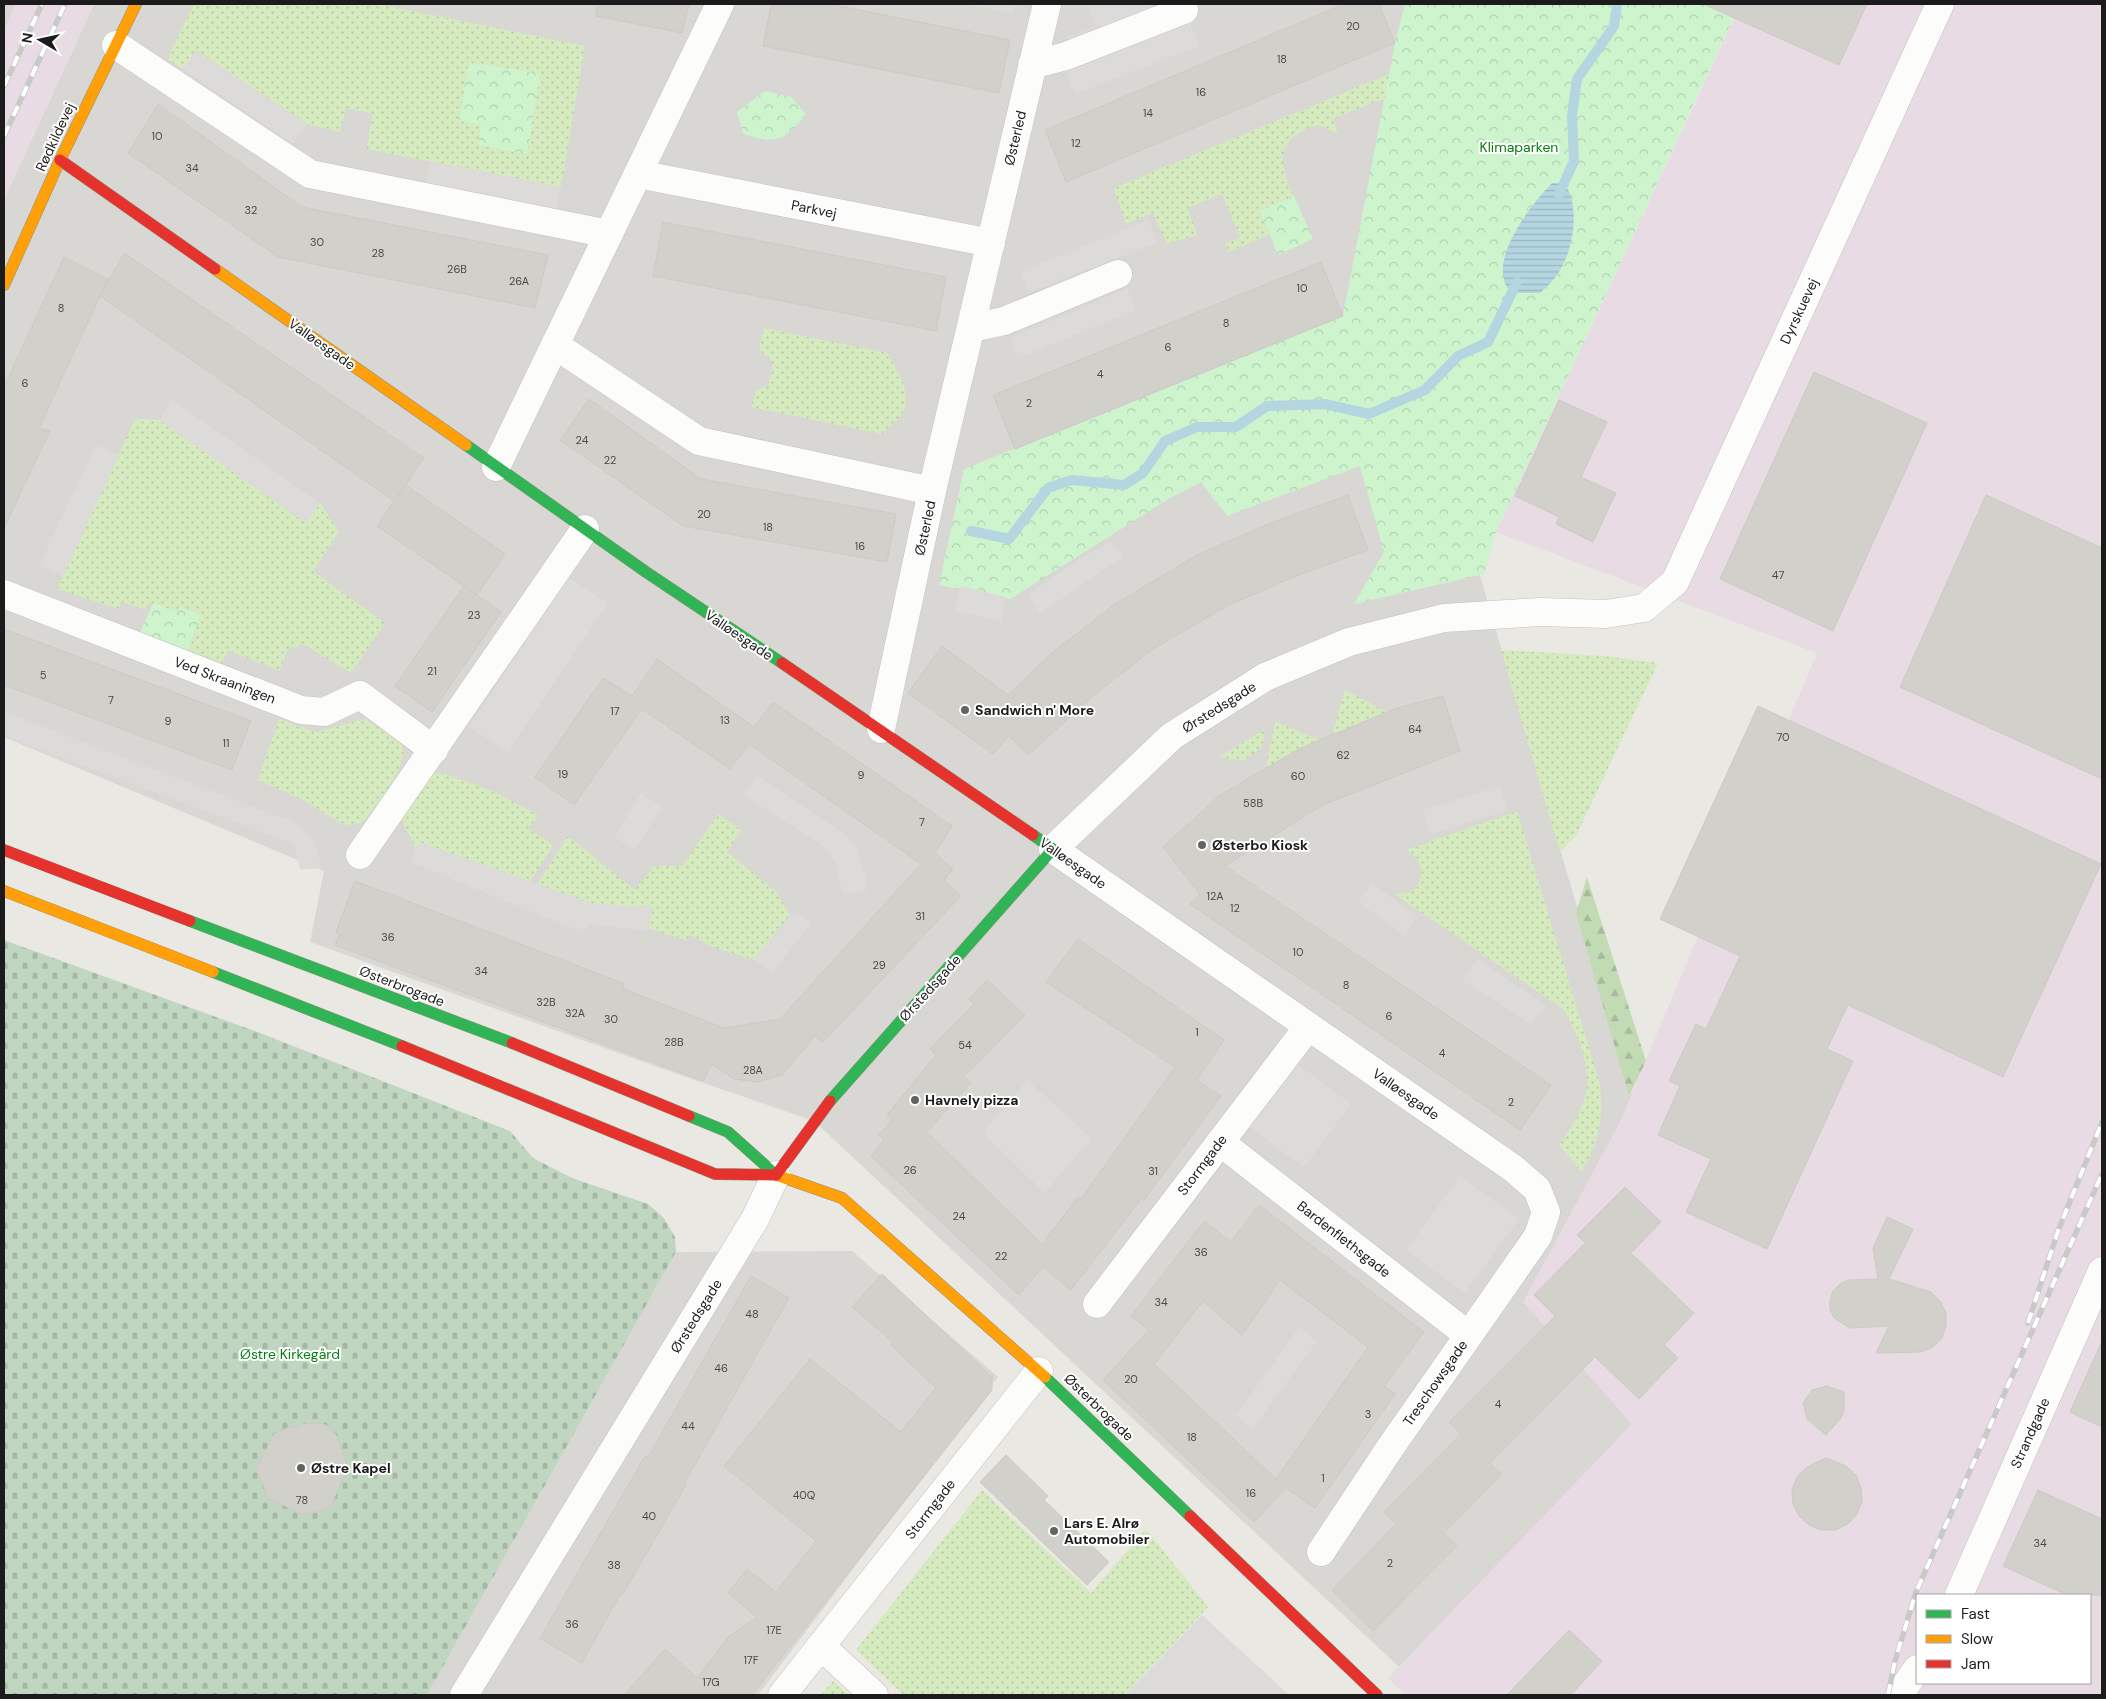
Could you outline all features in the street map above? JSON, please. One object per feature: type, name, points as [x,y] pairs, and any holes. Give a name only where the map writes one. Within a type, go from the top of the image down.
[{"type":"main road","name":"Rødkildevej","points":[[4,285],[60,160],[136,4]]},
{"type":"main road","name":"Valløesgade","points":[[60,160],[585,529],[758,648],[881,729],[1053,849]]},
{"type":"main road","name":"Ørstedsgade","points":[[776,1175],[823,1109],[1053,849]]},
{"type":"main road","name":"Østerbrogade","points":[[4,850],[494,1036],[728,1132],[776,1175]]},
{"type":"main road","name":"Østerbrogade","points":[[4,891],[433,1058],[715,1174],[776,1175],[842,1198],[870,1220],[1039,1371],[1377,1695]]},
{"type":"street","points":[[496,467],[720,4]]},
{"type":"street","name":"Østerled","points":[[881,729],[932,491],[1047,4]]},
{"type":"street","name":"Dyrskuevej","points":[[1644,608],[1675,582],[1940,4]]},
{"type":"street","points":[[1032,65],[1066,56],[1184,10]]},
{"type":"street","points":[[116,45],[310,174],[609,234]]},
{"type":"street","name":"Parkvej","points":[[638,174],[991,243]]},
{"type":"street","points":[[972,328],[1004,321],[1118,274]]},
{"type":"street","points":[[555,345],[699,441],[932,491]]},
{"type":"street","points":[[360,855],[585,529]]},
{"type":"street","name":"Ved Skraaningen","points":[[4,594],[301,710],[324,712],[360,695],[434,750]]},
{"type":"street","name":"Ørstedsgade","points":[[1053,849],[1172,736],[1265,678],[1348,642],[1444,618],[1540,612],[1606,614],[1644,608]]},
{"type":"street","name":"Valløesgade","points":[[1053,849],[1514,1169],[1538,1188],[1546,1212]]},
{"type":"street","name":"Stormgade","points":[[1097,1304],[1308,1027]]},
{"type":"street","name":"Bardenflethsgade","points":[[1220,1142],[1468,1335]]},
{"type":"street","name":"Ørstedsgade","points":[[464,1695],[755,1219],[776,1175]]},
{"type":"street","name":"Treschowsgade","points":[[1320,1552],[1538,1236],[1546,1212]]},
{"type":"street","name":"Strandgade","points":[[1958,1594],[2102,1271]]},
{"type":"street","name":"Stormgade","points":[[782,1695],[1039,1371]]},
{"type":"street","points":[[821,1646],[874,1695]]},
{"type":"street","points":[[1899,1695],[1916,1670]]},
{"type":"shaded area","points":[[4,4],[16,4],[4,31]]},
{"type":"shaded area","points":[[16,4],[94,4],[4,200],[4,31]]},
{"type":"shaded area","points":[[94,4],[1733,4],[1474,555],[1716,1382],[1412,1679],[814,1121],[663,1069],[310,942],[324,871],[4,737],[4,200]]},
{"type":"shaded area","points":[[963,4],[1015,4],[1013,13]]},
{"type":"shaded area","points":[[1086,4],[1184,4],[1199,46],[1075,94],[1067,73],[1068,37],[1096,26]]},
{"type":"shaded area","points":[[1741,4],[2102,4],[2102,1695],[1405,1695],[1388,1678],[1632,1424],[1523,1302],[1620,1122],[1817,653],[1496,532]]},
{"type":"shaded area","points":[[196,50],[307,124],[292,144],[183,69]]},
{"type":"shaded area","points":[[430,161],[561,187],[556,209],[425,184]]},
{"type":"shaded area","points":[[1149,220],[1156,243],[1029,292],[1021,271]]},
{"type":"shaded area","points":[[1127,288],[1136,310],[1018,358],[1010,338]]},
{"type":"shaded area","points":[[172,400],[320,503],[306,523],[159,420]]},
{"type":"shaded area","points":[[96,445],[119,455],[63,576],[39,565]]},
{"type":"shaded area","points":[[1112,541],[1123,557],[1039,614],[1029,594],[1074,562]]},
{"type":"shaded area","points":[[568,577],[608,603],[508,752],[469,727]]},
{"type":"shaded area","points":[[961,586],[1006,597],[1001,621],[955,611]]},
{"type":"shaded area","points":[[4,712],[293,822],[305,830],[314,843],[322,868],[300,870],[294,844],[4,736]]},
{"type":"shaded area","points":[[757,776],[841,831],[854,844],[865,873],[866,891],[842,894],[838,867],[826,848],[744,795]]},
{"type":"shaded area","points":[[1500,786],[1507,811],[1430,834],[1423,810]]},
{"type":"shaded area","points":[[641,793],[662,807],[635,850],[614,837]]},
{"type":"shaded area","points":[[419,842],[593,904],[653,907],[648,931],[588,924],[584,933],[411,862]]},
{"type":"shaded area","points":[[1372,884],[1417,916],[1405,935],[1358,902]]},
{"type":"shaded area","points":[[794,911],[811,923],[772,973],[754,960]]},
{"type":"shaded area","points":[[1477,958],[1546,1006],[1531,1024],[1462,980]]},
{"type":"shaded area","points":[[1296,1063],[1351,1104],[1304,1167],[1249,1127]]},
{"type":"shaded area","points":[[1027,1080],[1091,1138],[1045,1193],[983,1133]]},
{"type":"shaded area","points":[[1460,1176],[1519,1219],[1465,1293],[1406,1250]]},
{"type":"shaded area","points":[[852,1251],[998,1377],[758,1695],[427,1695],[676,1252]]},
{"type":"shaded area","points":[[1299,1327],[1317,1341],[1252,1430],[1236,1415]]},
{"type":"shaded area","points":[[1202,1615],[1289,1695],[1125,1695]]},
{"type":"green space","points":[[194,4],[379,4],[585,46],[561,187],[366,149],[373,114],[346,108],[340,132],[307,124],[196,50],[183,69],[167,59]]},
{"type":"green space","name":"Klimaparken","points":[[1405,4],[1740,4],[1496,532],[1484,574],[1354,604],[1384,552],[1360,466],[1227,516],[1201,482],[1170,498],[1010,599],[939,585],[964,469],[1343,316],[1395,43]]},
{"type":"green space","points":[[469,62],[540,74],[527,154],[478,145],[481,125],[459,121]]},
{"type":"green space","points":[[1406,67],[1403,91],[1333,119],[1338,134],[1318,125],[1295,136],[1288,143],[1283,161],[1288,184],[1294,196],[1260,211],[1269,235],[1228,252],[1225,244],[1240,238],[1222,194],[1188,208],[1197,235],[1167,244],[1153,213],[1126,224],[1114,188]]},
{"type":"green space","points":[[765,91],[791,97],[806,114],[792,130],[772,140],[743,134],[737,112]]},
{"type":"green space","points":[[1294,196],[1313,239],[1278,255],[1260,211]]},
{"type":"green space","points":[[764,328],[887,353],[904,386],[905,406],[901,415],[881,434],[751,407],[756,391],[768,385],[773,368],[771,360],[759,350]]},
{"type":"green space","points":[[135,419],[159,420],[306,523],[320,503],[339,532],[313,571],[385,623],[351,673],[303,644],[287,650],[280,671],[228,650],[221,666],[186,655],[201,615],[180,606],[178,613],[150,603],[146,610],[121,602],[119,609],[57,589]]},
{"type":"green space","points":[[153,603],[177,612],[180,606],[201,615],[186,655],[138,637]]},
{"type":"green space","points":[[1501,650],[1605,656],[1658,663],[1576,836],[1560,852]]},
{"type":"green space","points":[[1345,690],[1387,712],[1332,735]]},
{"type":"green space","points":[[279,719],[316,732],[365,719],[397,739],[403,751],[402,761],[391,784],[362,823],[349,825],[339,822],[303,800],[258,780]]},
{"type":"green space","points":[[1275,721],[1319,740],[1266,768]]},
{"type":"green space","points":[[1265,729],[1262,747],[1243,761],[1219,757]]},
{"type":"green space","points":[[440,772],[495,792],[538,815],[529,828],[553,845],[530,882],[420,842],[416,850],[401,818],[430,774]]},
{"type":"green space","points":[[1517,811],[1600,1084],[1601,1108],[1599,1130],[1592,1152],[1581,1172],[1559,1145],[1579,1113],[1587,1083],[1584,1056],[1580,1044],[1562,1008],[1394,894],[1407,893],[1416,889],[1421,876],[1419,862],[1406,850]]},
{"type":"green space","points":[[718,814],[741,830],[727,852],[776,891],[790,915],[754,960],[713,947],[690,935],[688,941],[648,928],[652,907],[593,904],[537,884],[568,836],[635,890],[654,866],[683,866]]},
{"type":"green space","points":[[1587,877],[1646,1061],[1629,1096],[1576,913]]},
{"type":"green space","name":"Østre Kirkegård","points":[[4,940],[260,1033],[510,1131],[533,1158],[572,1178],[648,1204],[663,1217],[675,1237],[676,1252],[427,1695],[4,1695]]},
{"type":"green space","points":[[982,1490],[1091,1593],[1146,1529],[1208,1607],[1125,1695],[904,1695],[856,1650]]},
{"type":"green space","points":[[833,1681],[849,1695],[821,1695]]},
{"type":"water","points":[[1552,183],[1564,183],[1570,193],[1573,205],[1573,231],[1566,258],[1554,279],[1540,293],[1511,293],[1504,281],[1503,266],[1507,251],[1523,220]]},
{"type":"building","points":[[597,4],[689,4],[682,33],[596,16]]},
{"type":"building","points":[[771,4],[829,4],[1010,40],[999,93],[763,46]]},
{"type":"building","points":[[1344,4],[1379,4],[1395,43],[1066,182],[1045,130]]},
{"type":"building","points":[[1703,4],[1867,4],[1839,65]]},
{"type":"building","points":[[158,104],[302,207],[548,255],[535,308],[278,257],[128,153]]},
{"type":"building","points":[[663,222],[946,277],[936,331],[653,276]]},
{"type":"building","points":[[124,253],[424,458],[398,496],[406,485],[505,554],[477,595],[377,526],[394,501],[100,296]]},
{"type":"building","points":[[64,257],[108,279],[39,428],[50,431],[4,528],[4,387]]},
{"type":"building","points":[[1321,262],[1343,316],[1015,449],[993,395]]},
{"type":"building","points":[[1814,372],[1927,423],[1833,631],[1720,579]]},
{"type":"building","points":[[589,399],[701,479],[896,514],[887,562],[683,526],[560,440]]},
{"type":"building","points":[[1559,400],[1607,422],[1581,477],[1616,493],[1593,542],[1556,524],[1559,517],[1515,496]]},
{"type":"building","points":[[1348,495],[1368,550],[1296,576],[1227,606],[1153,649],[1093,696],[1028,755],[1009,736],[993,754],[908,693],[942,646],[1008,695],[1053,652],[1115,604],[1199,554],[1271,523]]},
{"type":"building","points":[[1986,495],[2102,548],[2102,779],[1900,687]]},
{"type":"building","points":[[464,586],[501,612],[432,712],[395,686]]},
{"type":"building","points":[[4,629],[251,721],[232,770],[4,685]]},
{"type":"building","points":[[657,659],[754,727],[773,702],[952,826],[935,853],[953,869],[944,880],[961,896],[823,1042],[815,1036],[782,1075],[758,1082],[734,1079],[712,1064],[703,1081],[335,945],[339,935],[336,932],[355,881],[623,983],[624,989],[724,1028],[780,1019],[921,864],[749,744],[730,769],[642,709],[574,805],[535,777],[603,678],[632,696]]},
{"type":"building","points":[[1443,696],[1460,751],[1323,805],[1225,866],[1551,1085],[1520,1130],[1190,904],[1200,894],[1163,847],[1220,795],[1301,748],[1397,708]]},
{"type":"building","points":[[1758,706],[2101,864],[2003,1077],[1848,1005],[1827,1049],[1853,1061],[1767,1249],[1686,1212],[1711,1159],[1658,1135],[1680,1086],[1669,1081],[1696,1024],[1706,1029],[1740,956],[1660,919]]},
{"type":"building","points":[[1078,939],[1224,1040],[1197,1080],[1221,1096],[1143,1201],[1141,1199],[1071,1290],[1043,1267],[1019,1295],[871,1156],[884,1140],[879,1135],[892,1120],[887,1115],[936,1055],[930,1049],[974,1004],[969,999],[987,980],[1025,1015],[964,1077],[971,1083],[927,1132],[1042,1244],[1078,1197],[1081,1199],[1175,1067],[1046,982]]},
{"type":"building","points":[[1625,1187],[1661,1222],[1631,1253],[1694,1313],[1664,1345],[1678,1358],[1639,1399],[1595,1357],[1490,1463],[1502,1474],[1444,1533],[1457,1546],[1373,1631],[1332,1590],[1396,1524],[1384,1512],[1461,1434],[1449,1422],[1555,1316],[1534,1295],[1585,1243],[1577,1235]]},
{"type":"building","points":[[1259,1205],[1424,1332],[1384,1386],[1395,1394],[1315,1508],[1286,1488],[1254,1522],[1103,1380],[1149,1330],[1131,1316],[1204,1221],[1231,1242]],"holes":[[[1280,1280],[1368,1347],[1276,1479],[1154,1364],[1203,1301],[1242,1335]]]},
{"type":"building","points":[[1887,1217],[1913,1229],[1889,1279],[1931,1292],[1940,1301],[1946,1313],[1946,1325],[1942,1338],[1933,1347],[1921,1352],[1876,1353],[1889,1326],[1850,1328],[1834,1318],[1830,1309],[1833,1291],[1840,1284],[1848,1280],[1878,1279],[1873,1248]]},
{"type":"building","points":[[882,1274],[992,1377],[992,1390],[752,1695],[624,1695],[665,1649],[697,1678],[729,1636],[757,1617],[728,1593],[747,1569],[776,1592],[816,1541],[724,1466],[810,1359],[901,1432],[936,1388],[891,1345],[893,1342],[852,1307]]},
{"type":"building","points":[[751,1276],[789,1298],[684,1484],[686,1485],[623,1594],[621,1593],[582,1663],[540,1638],[645,1456],[648,1457]]},
{"type":"building","points":[[2102,1341],[2102,1427],[2070,1412]]},
{"type":"building","points":[[1827,1386],[1844,1392],[1844,1410],[1841,1418],[1826,1435],[1807,1419],[1803,1403],[1812,1390]]},
{"type":"building","name":"Østre Kapel","points":[[321,1423],[328,1426],[337,1436],[348,1467],[330,1508],[305,1515],[265,1497],[266,1492],[256,1469],[274,1434],[289,1427],[299,1427],[301,1424]]},
{"type":"building","name":"Lars E. Alrø Automobiler","points":[[1006,1455],[1048,1496],[1044,1500],[1109,1562],[1087,1585],[980,1482]]},
{"type":"building","points":[[1826,1458],[1846,1466],[1856,1475],[1861,1488],[1862,1501],[1857,1514],[1848,1524],[1835,1530],[1821,1530],[1809,1525],[1799,1516],[1793,1504],[1792,1490],[1797,1477],[1807,1467]]},
{"type":"building","points":[[2038,1490],[2102,1519],[2102,1595],[2065,1594],[2003,1566]]},
{"type":"building","points":[[1569,1630],[1602,1661],[1571,1695],[1507,1695]]},
{"type":"waterway","points":[[1559,194],[1574,161],[1572,116],[1577,79],[1614,26],[1617,4]]},
{"type":"waterway","points":[[971,531],[1009,539],[1048,488],[1072,480],[1124,485],[1143,473],[1165,441],[1197,427],[1236,427],[1267,406],[1325,404],[1369,414],[1425,390],[1458,356],[1488,342],[1517,282]]},
{"type":"railway","points":[[4,86],[42,4]]},
{"type":"railway","points":[[4,136],[65,4]]},
{"type":"railway","points":[[2028,1323],[2058,1231],[2102,1122]]},
{"type":"railway","points":[[1888,1695],[1895,1661],[1916,1592],[2102,1174]]},
{"type":"traffic: fast","points":[[466,445],[646,572],[782,663]]},
{"type":"traffic: fast","points":[[830,1101],[1053,849],[1033,835]]},
{"type":"traffic: fast","points":[[190,921],[512,1043]]},
{"type":"traffic: fast","points":[[213,972],[402,1046]]},
{"type":"traffic: fast","points":[[689,1116],[728,1132],[776,1175]]},
{"type":"traffic: fast","points":[[1045,1377],[1190,1516]]},
{"type":"traffic: slow","points":[[4,285],[60,160],[136,4]]},
{"type":"traffic: slow","points":[[215,269],[466,445]]},
{"type":"traffic: slow","points":[[4,891],[213,972]]},
{"type":"traffic: slow","points":[[776,1175],[842,1198],[1045,1377]]},
{"type":"traffic: jam","points":[[60,160],[215,269]]},
{"type":"traffic: jam","points":[[782,663],[1033,835]]},
{"type":"traffic: jam","points":[[4,850],[190,921]]},
{"type":"traffic: jam","points":[[512,1043],[689,1116]]},
{"type":"traffic: jam","points":[[402,1046],[715,1174],[776,1175]]},
{"type":"traffic: jam","points":[[776,1175],[830,1101]]},
{"type":"traffic: jam","points":[[1190,1516],[1377,1695]]},
{"type":"place","name":"Sandwich n' More","points":[[965,710]]},
{"type":"place","name":"Østerbo Kiosk","points":[[1202,845]]},
{"type":"place","name":"Havnely pizza","points":[[915,1100]]},
{"type":"place","name":"Østre Kapel","points":[[301,1468]]},
{"type":"place","name":"Lars E. Alrø Automobiler","points":[[1054,1531]]}]
